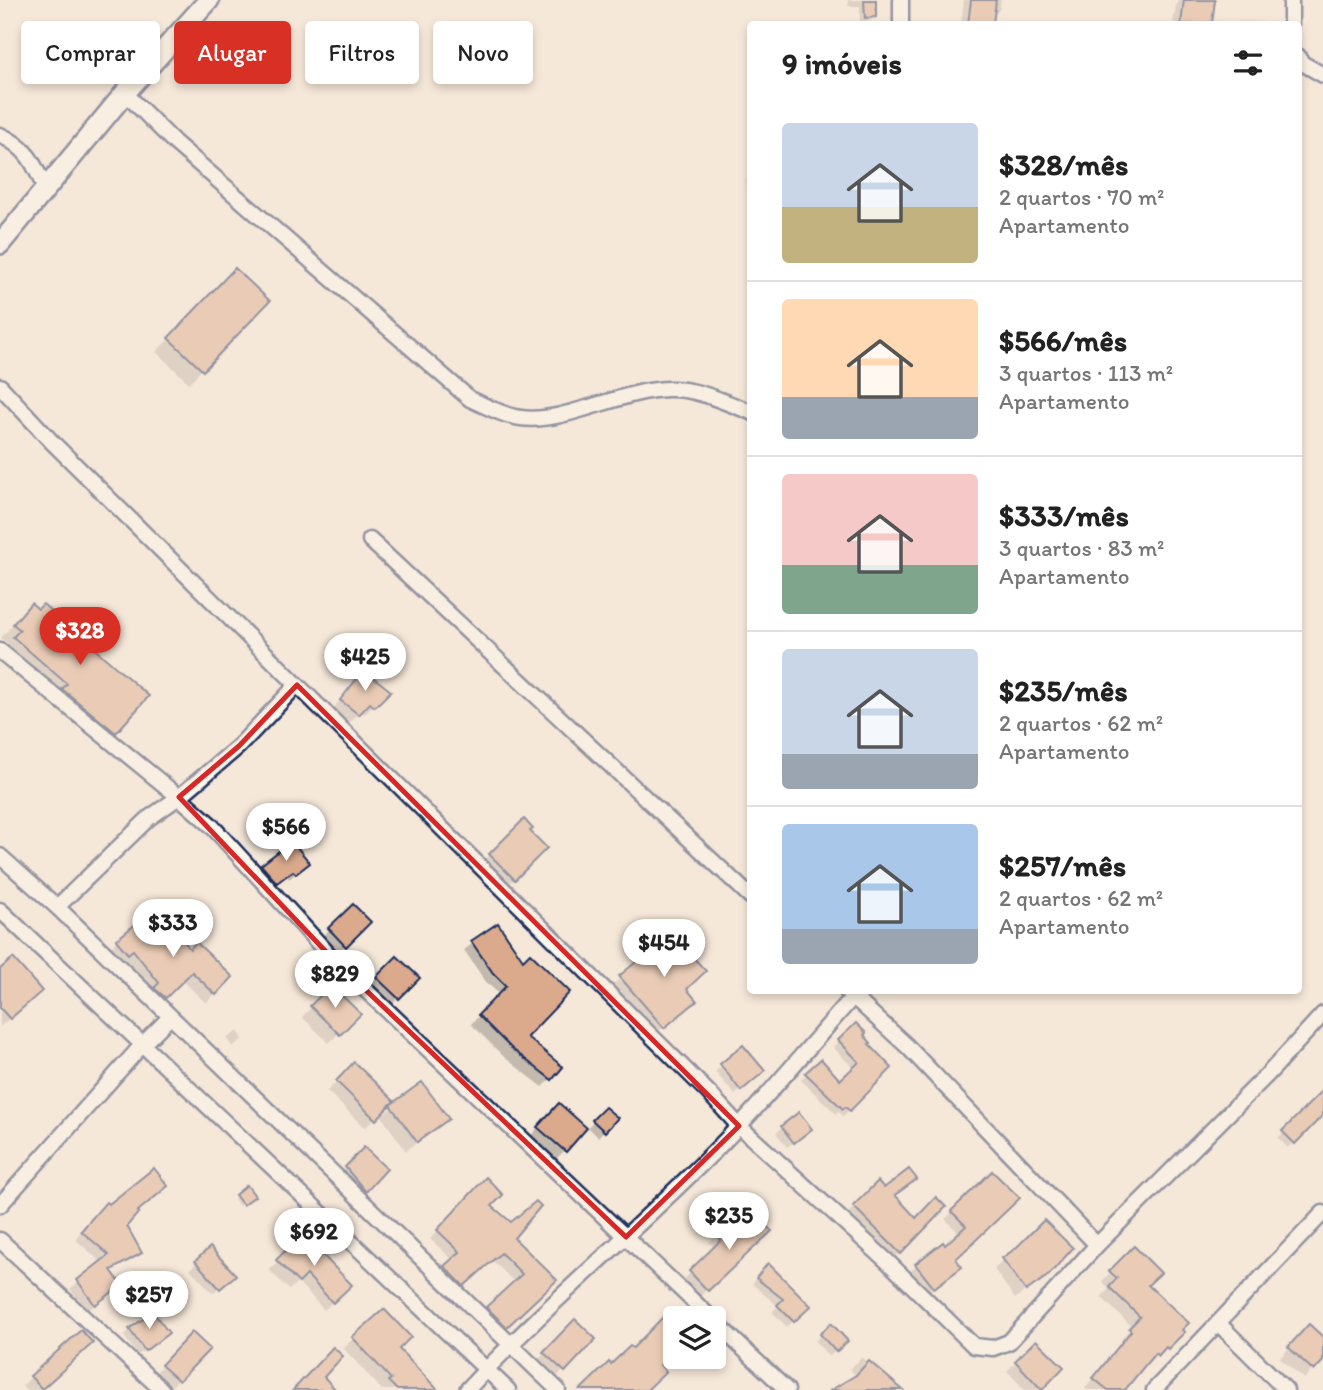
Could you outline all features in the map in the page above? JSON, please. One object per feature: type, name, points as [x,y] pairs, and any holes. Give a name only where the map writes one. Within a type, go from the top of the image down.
[{"type":"street","points":[[0,244],[125,93],[209,0]]},
{"type":"street","points":[[901,0],[901,21]]},
{"type":"street","points":[[1291,0],[1291,21]]},
{"type":"street","points":[[1302,63],[1323,75]]},
{"type":"street","points":[[125,93],[176,143],[470,400],[521,418],[552,416],[641,391],[671,388],[696,392],[747,411]]},
{"type":"street","points":[[0,135],[15,142],[32,159],[46,189]]},
{"type":"street","points":[[0,386],[51,441],[708,1092],[739,1126],[888,1262],[974,1346],[993,1348],[1009,1342],[1097,1245],[1232,1111],[1323,1014]]},
{"type":"street","points":[[370,540],[747,893]]},
{"type":"street","points":[[0,651],[211,825],[332,958],[698,1306]]},
{"type":"street","points":[[57,908],[149,818],[239,746],[297,685]]},
{"type":"street","points":[[0,856],[558,1390]]},
{"type":"street","points":[[0,910],[508,1390]]},
{"type":"street","points":[[467,1390],[739,1126],[849,994],[906,1046],[1097,1245]]},
{"type":"street","points":[[0,1205],[169,1018]]},
{"type":"street","points":[[1154,1390],[1323,1213]]},
{"type":"street","points":[[0,1240],[162,1390]]},
{"type":"street","points":[[1218,1324],[1286,1390]]},
{"type":"street","points":[[726,1332],[787,1390]]},
{"type":"highlighted area","points":[[297,685],[739,1126],[626,1237],[332,958],[179,797],[239,746]]},
{"type":"building","points":[[864,0],[876,0],[876,17],[865,18]]},
{"type":"building","points":[[971,0],[996,0],[993,21],[968,21]]},
{"type":"building","points":[[1184,0],[1215,0],[1212,21],[1181,21]]},
{"type":"building","points":[[235,268],[270,301],[203,371],[168,338]]},
{"type":"building","points":[[31,603],[38,609],[43,604],[149,696],[116,733],[62,689],[67,684],[13,637],[20,630],[13,624]]},
{"type":"building","points":[[364,670],[391,691],[375,707],[370,703],[359,715],[340,700]]},
{"type":"building","points":[[524,819],[533,829],[530,831],[547,848],[515,880],[489,854]]},
{"type":"building","points":[[292,841],[310,863],[296,874],[293,871],[277,883],[261,865]]},
{"type":"building","points":[[353,904],[371,922],[346,947],[328,928]]},
{"type":"building","points":[[142,919],[158,938],[172,926],[190,949],[196,942],[233,977],[216,995],[192,972],[166,998],[154,988],[159,983],[133,950],[128,954],[116,940]]},
{"type":"building","points":[[498,923],[523,960],[530,953],[570,992],[527,1037],[563,1067],[552,1080],[512,1049],[478,1015],[506,986],[493,973],[471,941]]},
{"type":"building","points":[[665,928],[706,971],[687,989],[697,1001],[664,1028],[619,976],[659,943],[654,938]]},
{"type":"building","points":[[397,956],[420,978],[399,999],[376,977]]},
{"type":"building","points":[[13,958],[42,991],[10,1019],[0,1008],[0,969]]},
{"type":"building","points":[[331,985],[361,1014],[340,1035],[310,1006]]},
{"type":"building","points":[[856,1023],[866,1033],[864,1035],[871,1043],[869,1044],[892,1068],[850,1111],[845,1107],[843,1109],[805,1073],[821,1059],[840,1080],[859,1062],[838,1040]]},
{"type":"building","points":[[743,1045],[765,1071],[741,1091],[720,1064]]},
{"type":"building","points":[[354,1062],[394,1101],[376,1120],[336,1081]]},
{"type":"building","points":[[422,1082],[449,1119],[417,1142],[390,1105]]},
{"type":"building","points":[[1323,1090],[1323,1115],[1295,1144],[1282,1131]]},
{"type":"building","points":[[559,1103],[587,1128],[566,1152],[537,1127]]},
{"type":"building","points":[[605,1107],[618,1118],[605,1132],[592,1120]]},
{"type":"building","points":[[799,1112],[812,1129],[794,1143],[781,1126]]},
{"type":"building","points":[[364,1147],[387,1169],[366,1192],[345,1167]]},
{"type":"building","points":[[154,1168],[168,1186],[138,1211],[127,1226],[142,1253],[111,1270],[122,1285],[95,1305],[77,1280],[109,1255],[81,1231],[106,1202],[109,1204]]},
{"type":"building","points":[[909,1169],[917,1179],[895,1195],[916,1218],[936,1197],[946,1207],[901,1254],[853,1206],[878,1181],[884,1188]]},
{"type":"building","points":[[992,1171],[1020,1198],[956,1259],[962,1267],[934,1288],[915,1264],[943,1242],[945,1245],[966,1226],[951,1211]]},
{"type":"building","points":[[486,1177],[503,1195],[492,1206],[511,1222],[536,1201],[541,1206],[514,1238],[557,1280],[507,1327],[486,1307],[522,1274],[501,1253],[464,1286],[444,1266],[460,1252],[437,1230]]},
{"type":"building","points":[[247,1185],[255,1196],[243,1205],[235,1195]]},
{"type":"building","points":[[754,1216],[772,1231],[708,1291],[689,1271],[721,1240],[716,1233],[727,1225],[736,1237]]},
{"type":"building","points":[[1044,1220],[1073,1248],[1049,1275],[1026,1291],[1002,1258]]},
{"type":"building","points":[[302,1234],[352,1285],[333,1303],[307,1275],[299,1283],[276,1260]]},
{"type":"building","points":[[1134,1246],[1161,1273],[1148,1285],[1189,1323],[1182,1330],[1185,1332],[1168,1349],[1166,1347],[1158,1356],[1155,1353],[1125,1390],[1108,1390],[1093,1378],[1140,1317],[1109,1287],[1117,1278],[1109,1271]]},
{"type":"building","points":[[210,1247],[236,1275],[220,1289],[195,1261]]},
{"type":"building","points":[[768,1263],[811,1306],[794,1322],[777,1305],[783,1299],[756,1278]]},
{"type":"building","points":[[384,1309],[411,1337],[399,1349],[438,1390],[397,1390],[388,1381],[391,1379],[352,1337]]},
{"type":"building","points":[[153,1312],[169,1333],[145,1351],[129,1329]]},
{"type":"building","points":[[663,1317],[663,1362],[660,1365],[666,1372],[647,1390],[580,1390],[609,1362],[611,1364],[630,1346],[633,1348]]},
{"type":"building","points":[[575,1319],[596,1339],[565,1372],[543,1352]]},
{"type":"building","points":[[831,1323],[848,1341],[836,1352],[820,1334]]},
{"type":"building","points":[[1309,1324],[1323,1337],[1323,1361],[1314,1371],[1288,1347]]},
{"type":"building","points":[[81,1330],[93,1343],[42,1389],[30,1376]]},
{"type":"building","points":[[192,1332],[210,1349],[179,1381],[161,1365]]},
{"type":"building","points":[[1036,1340],[1064,1367],[1042,1390],[1015,1361]]},
{"type":"building","points":[[333,1347],[343,1356],[324,1377],[336,1390],[293,1390]]},
{"type":"building","points":[[869,1361],[903,1390],[831,1390],[856,1375]]}]
